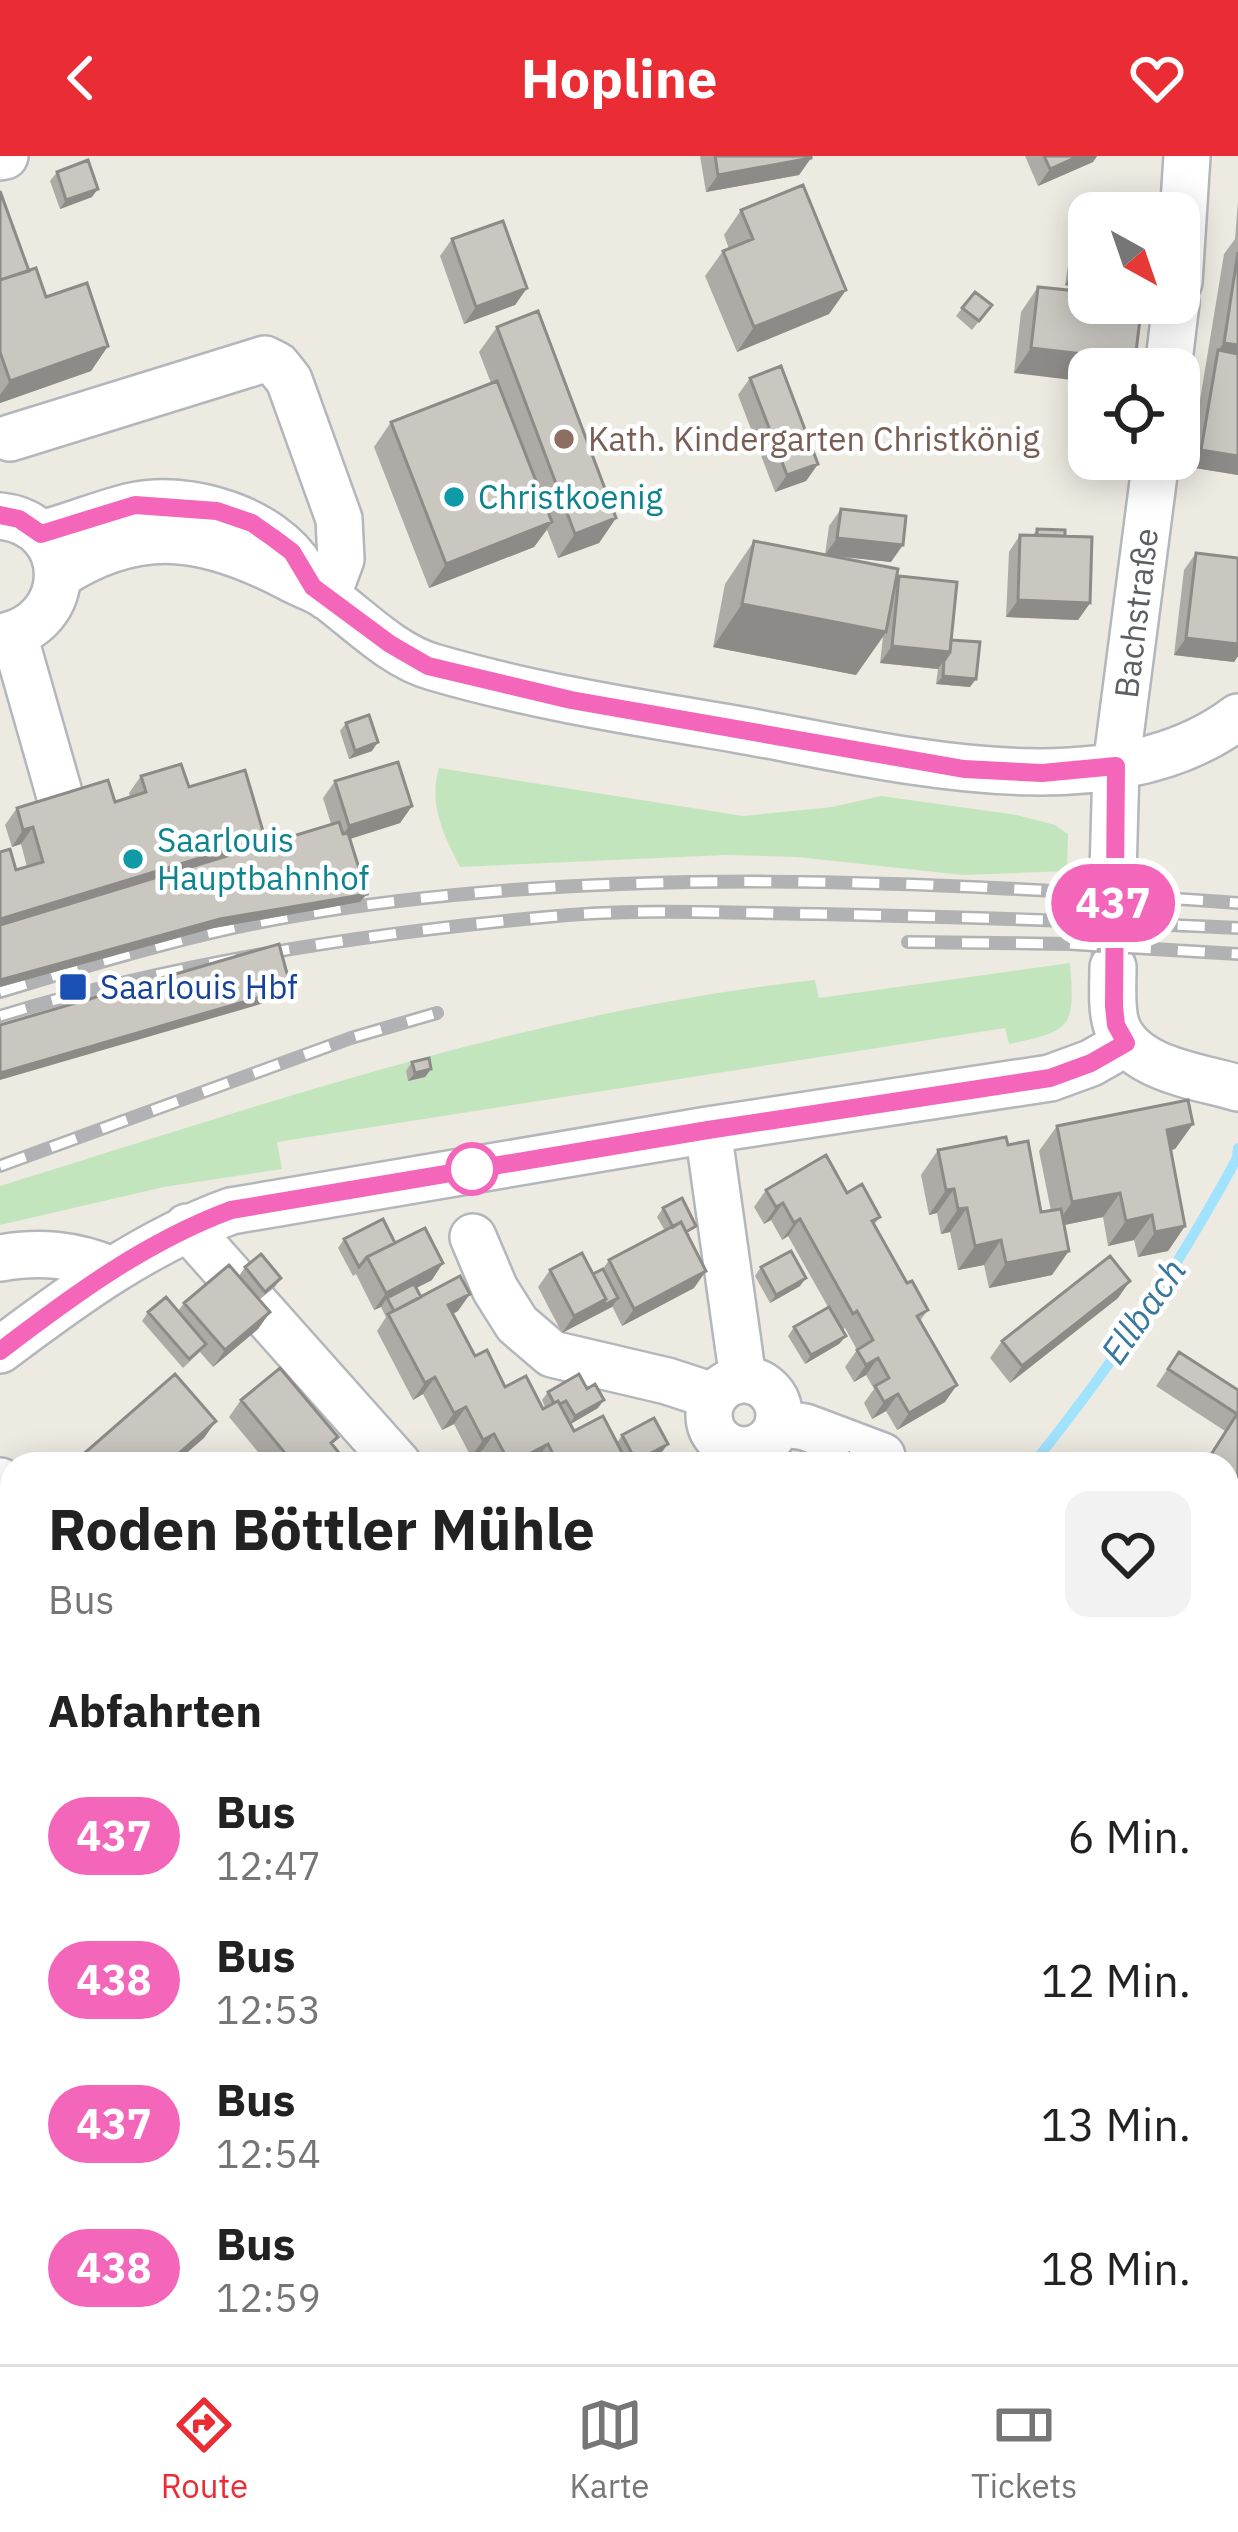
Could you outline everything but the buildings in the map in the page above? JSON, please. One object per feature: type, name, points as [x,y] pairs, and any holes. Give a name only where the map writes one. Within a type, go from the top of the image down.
[{"type":"street","points":[[1185,192],[1187,156]]},
{"type":"street","points":[[10,438],[265,359],[289,380],[339,520],[341,559],[320,592]]},
{"type":"street","name":"Bachstraße","points":[[1113,873],[1116,766],[1153,480]]},
{"type":"street","points":[[41,534],[135,505],[217,511],[252,523],[292,552],[320,592]]},
{"type":"street","points":[[0,515],[19,519],[41,534],[51,547],[58,577],[46,613],[32,626],[7,636],[63,807]]},
{"type":"street","points":[[58,577],[114,546],[157,540],[218,547],[320,592],[428,666],[571,700],[964,769],[1042,773],[1116,766],[1178,749],[1238,717]]},
{"type":"street","points":[[1113,967],[1116,1025],[1126,1043],[1148,1059],[1232,1086]]},
{"type":"street","points":[[0,1350],[112,1270],[187,1227],[231,1210],[1050,1078],[1126,1043]]},
{"type":"street","points":[[708,1130],[728,1388],[709,1408],[712,1431],[733,1452]]},
{"type":"street","points":[[187,1227],[387,1452]]},
{"type":"street","points":[[473,1237],[495,1289],[517,1324],[552,1354],[668,1381],[728,1388],[764,1385],[772,1393],[778,1423],[764,1444],[749,1452]]},
{"type":"street","points":[[0,1258],[34,1252],[84,1258],[112,1270]]},
{"type":"street","points":[[778,1423],[805,1427],[871,1452]]},
{"type":"green space","points":[[439,768],[743,816],[832,807],[881,796],[1017,815],[1055,825],[1068,834],[1067,871],[963,875],[797,857],[726,855],[460,867],[437,807]]},
{"type":"green space","points":[[1070,963],[1072,1001],[1065,1023],[1030,1039],[1009,1044],[1005,1028],[277,1142],[282,1169],[164,1187],[0,1225],[0,1186],[403,1063],[504,1037],[710,994],[815,980],[819,998]]},
{"type":"waterway","name":"Ellbach","points":[[1042,1452],[1167,1278],[1237,1158],[1238,1148]]},
{"type":"tunnel","points":[[1113,873],[1113,967]]},
{"type":"railway","points":[[0,992],[262,922],[416,899],[532,889],[650,883],[887,884],[1238,903]]},
{"type":"railway","points":[[0,1016],[134,980],[270,953],[408,932],[580,914],[819,914],[1238,928]]},
{"type":"railway","points":[[908,942],[1069,944],[1238,954]]},
{"type":"railway","points":[[0,1166],[351,1038],[437,1013]]},
{"type":"bus line","name":"437","points":[[0,515],[19,519],[41,534],[135,505],[217,511],[252,523],[272,537],[292,552],[313,587],[428,666],[571,700],[964,769],[1042,773],[1116,766],[1114,1006],[1116,1025],[1126,1043],[1050,1078],[231,1210],[187,1227],[112,1270],[0,1351]]},
{"type":"place","name":"Kath. Kindergarten Christkönig","points":[[564,439]]},
{"type":"place","name":"Christkoenig","points":[[454,497]]},
{"type":"place","name":"Saarlouis Hauptbahnhof","points":[[133,859]]},
{"type":"place","name":"Saarlouis Hbf","points":[[73,987]]}]
